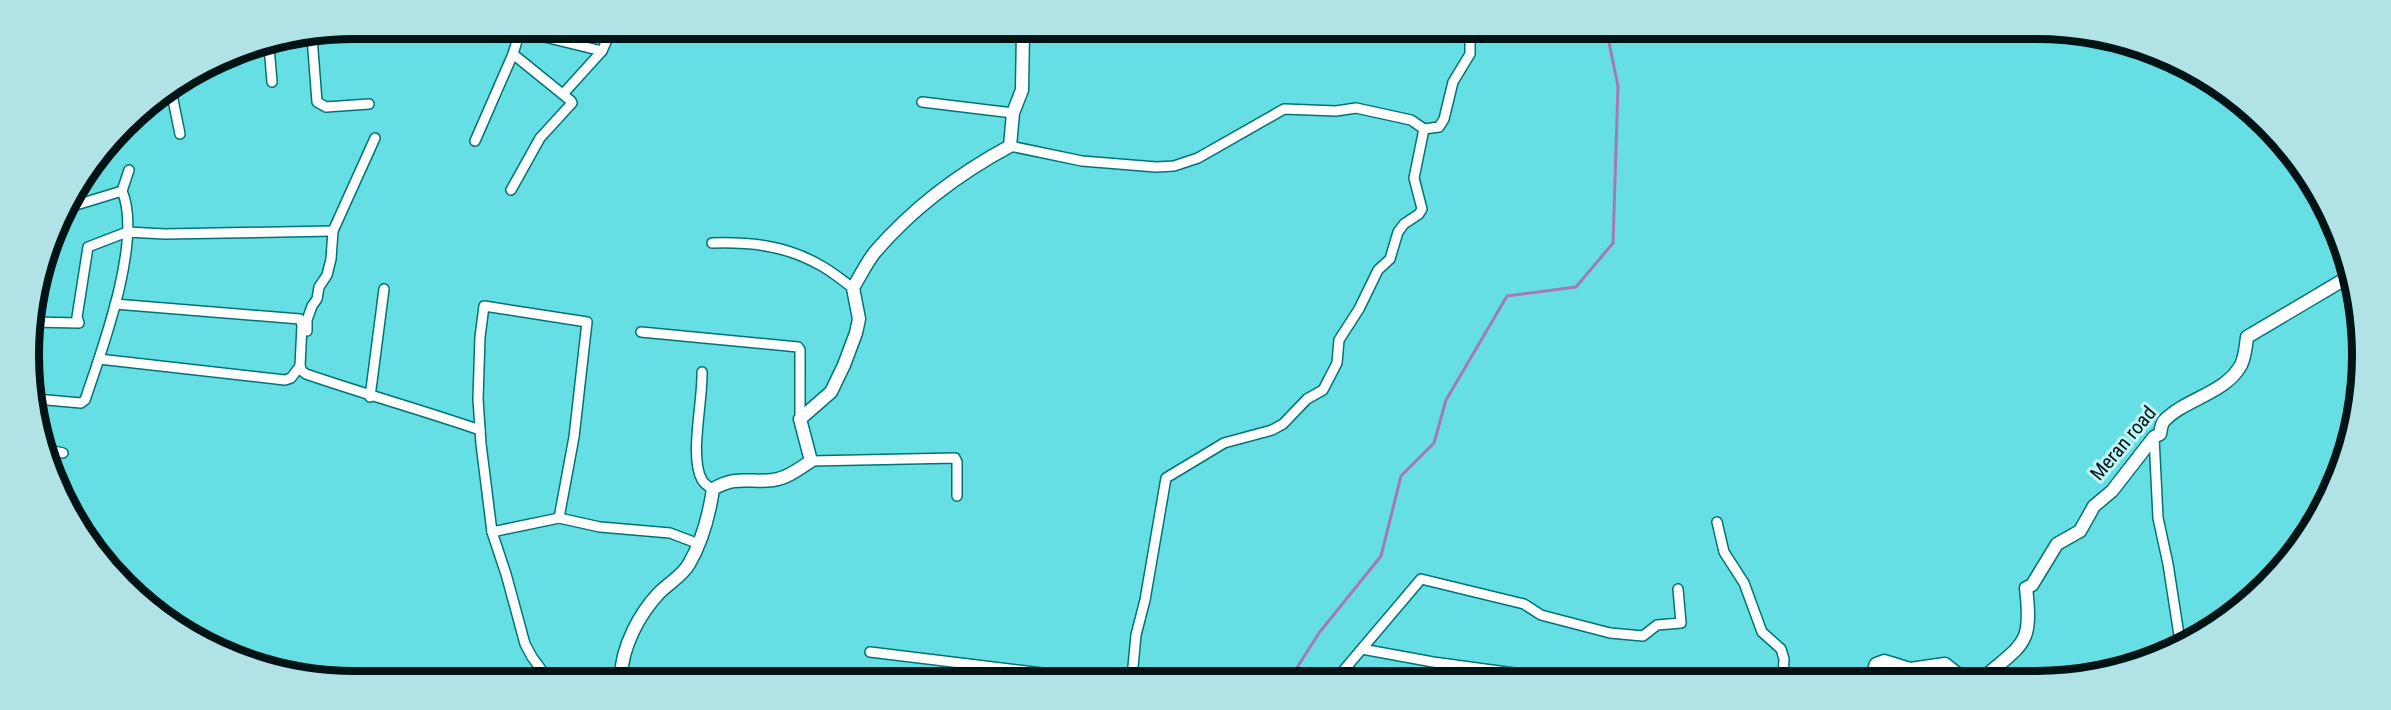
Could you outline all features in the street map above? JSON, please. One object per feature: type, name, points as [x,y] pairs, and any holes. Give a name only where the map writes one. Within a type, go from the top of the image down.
[{"type":"street","points":[[475,141],[518,39]]},
{"type":"street","points":[[553,39],[602,51]]},
{"type":"street","points":[[563,94],[602,51],[607,39]]},
{"type":"street","points":[[1010,146],[1013,113],[1022,90],[1023,39]]},
{"type":"street","points":[[800,419],[831,392],[844,365],[859,319],[853,288],[874,254],[906,220],[970,168],[1010,146],[1082,161],[1156,167],[1174,166],[1198,158],[1284,109],[1336,111],[1356,108],[1411,120],[1424,129],[1439,127],[1444,120],[1453,82],[1470,54],[1470,39]]},
{"type":"street","points":[[312,42],[317,102],[326,107],[369,104]]},
{"type":"street","points":[[269,51],[272,82]]},
{"type":"street","points":[[511,190],[540,138],[571,106],[572,101],[513,54]]},
{"type":"street","points":[[172,97],[180,135]]},
{"type":"street","points":[[922,102],[1013,113]]},
{"type":"street","points":[[1133,671],[1136,635],[1145,600],[1166,478],[1224,443],[1283,424],[1307,399],[1323,390],[1337,363],[1339,340],[1359,309],[1378,270],[1390,259],[1398,232],[1422,209],[1414,178],[1424,129]]},
{"type":"street","points":[[303,370],[307,320],[317,298],[319,287],[327,275],[331,259],[333,231],[375,138]]},
{"type":"street","points":[[42,399],[83,402],[99,359],[124,269],[127,202],[122,191],[129,170]]},
{"type":"street","points":[[77,205],[122,191]]},
{"type":"street","points":[[41,322],[79,323],[77,317],[88,247],[127,232],[165,234],[333,231]]},
{"type":"street","points":[[712,243],[744,242],[777,247],[818,263],[853,288]]},
{"type":"street","name":"Meran road","points":[[1992,671],[2014,654],[2026,636],[2030,619],[2026,588],[2032,585],[2057,544],[2080,531],[2094,506],[2112,491],[2154,437],[2160,434],[2164,420],[2194,400],[2212,392],[2237,371],[2244,359],[2247,337],[2343,280]]},
{"type":"street","points":[[370,397],[384,289]]},
{"type":"street","points":[[115,304],[300,319],[303,370]]},
{"type":"street","points":[[542,671],[531,657],[525,644],[492,532],[480,430],[480,337],[484,306],[587,322],[574,437],[559,518]]},
{"type":"street","points":[[641,332],[798,346],[800,350],[800,419],[811,461]]},
{"type":"street","points":[[99,359],[285,380],[303,370]]},
{"type":"street","points":[[303,370],[370,397],[415,408],[480,430]]},
{"type":"street","points":[[702,372],[702,394],[695,446],[701,478],[713,489]]},
{"type":"street","points":[[2154,437],[2158,518],[2179,636]]},
{"type":"street","points":[[54,451],[63,453]]},
{"type":"street","points":[[713,489],[728,481],[773,480],[787,476],[811,461],[955,458],[957,496]]},
{"type":"street","points":[[621,671],[621,662],[643,614],[658,594],[683,572],[699,544],[708,520],[713,489]]},
{"type":"street","points":[[492,532],[559,518],[623,530],[670,533],[699,544]]},
{"type":"street","points":[[1716,522],[1724,552],[1744,583],[1762,632],[1781,649],[1784,659],[1783,671]]},
{"type":"street","points":[[1343,671],[1421,579],[1524,604],[1540,615],[1580,626],[1610,633],[1643,636],[1657,625],[1681,623],[1678,588]]},
{"type":"street","points":[[1362,649],[1499,671]]},
{"type":"street","points":[[870,652],[1027,671]]},
{"type":"street","points":[[1874,671],[1876,664],[1884,661],[1910,669],[1945,664],[1954,671]]},
{"type":"waterway","points":[[1295,671],[1319,633],[1381,556],[1401,476],[1434,443],[1446,400],[1507,296],[1576,287],[1613,243],[1618,86],[1608,39]]}]
